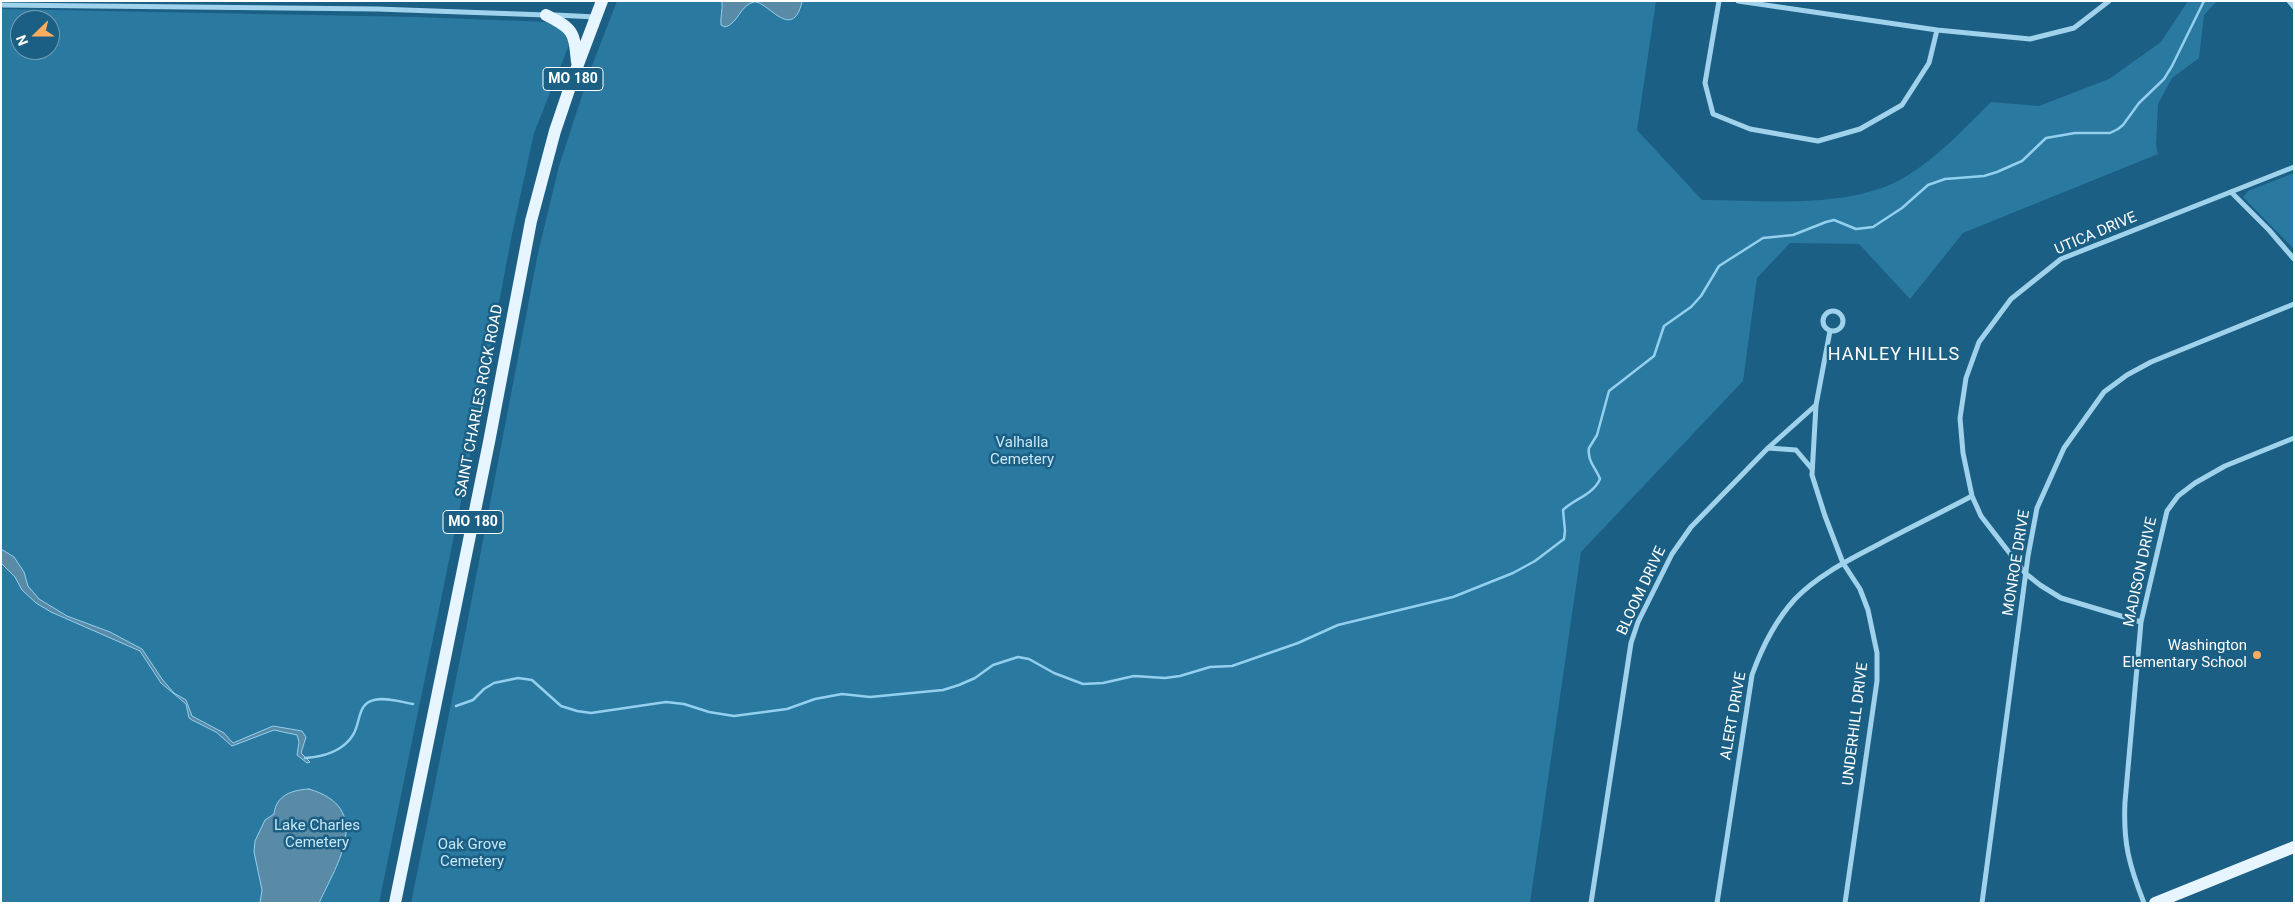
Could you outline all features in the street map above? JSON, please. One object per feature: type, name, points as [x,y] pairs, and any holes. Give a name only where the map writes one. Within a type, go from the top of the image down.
[{"type":"main road","name":"SAINT CHARLES ROCK ROAD","points":[[395,903],[487,451],[531,221],[555,131],[602,1]]},
{"type":"main road","points":[[546,15],[566,25],[574,38],[578,65]]},
{"type":"main road","points":[[2155,903],[2294,847]]},
{"type":"street","points":[[239,1],[240,9]]},
{"type":"street","points":[[376,1],[377,10]]},
{"type":"street","points":[[1719,1],[1705,83],[1713,114],[1750,129],[1818,141],[1860,129],[1902,105],[1929,63],[1937,30]]},
{"type":"street","points":[[1738,1],[1937,30],[2035,39],[2074,28],[2109,1]]},
{"type":"street","points":[[2289,1],[2294,7]]},
{"type":"street","points":[[1,5],[103,4],[596,17]]},
{"type":"street","name":"UTICA DRIVE","points":[[2141,622],[2061,598],[2026,573],[1980,516],[1972,496],[1963,453],[1960,418],[1966,378],[1979,342],[2011,299],[2061,259],[2294,167]]},
{"type":"street","points":[[2231,192],[2269,230],[2294,259]]},
{"type":"street","name":"MONROE DRIVE","points":[[1982,903],[2026,573],[2037,508],[2064,448],[2104,392],[2127,375],[2151,362],[2294,304]]},
{"type":"street","name":"UNDERHILL DRIVE","points":[[1834,311],[1840,314],[1843,323],[1838,330],[1830,331],[1825,329],[1822,319],[1827,313],[1834,311]]},
{"type":"street","name":"UNDERHILL DRIVE","points":[[1830,331],[1816,405],[1812,475],[1843,563],[1860,589],[1868,610],[1877,653],[1877,667],[1845,903]]},
{"type":"street","name":"BLOOM DRIVE","points":[[1591,903],[1631,642],[1638,622],[1672,554],[1691,527],[1768,448],[1816,405]]},
{"type":"street","name":"MADISON DRIVE","points":[[2144,903],[2132,870],[2123,832],[2141,622],[2167,511],[2178,496],[2225,466],[2294,438]]},
{"type":"street","name":"UNDERHILL DRIVE","points":[[1768,448],[1796,450],[1812,469]]},
{"type":"street","name":"ALERT DRIVE","points":[[1717,903],[1747,702],[1759,656],[1782,616],[1796,598],[1818,579],[1843,563],[1972,496]]},
{"type":"green space","name":"Valhalla Cemetery","points":[[617,1],[1656,1],[1637,130],[1702,200],[1806,201],[1859,195],[1905,177],[1929,161],[1991,102],[2039,106],[2109,79],[2161,42],[2188,1],[2217,1],[2204,15],[2199,58],[2172,78],[2158,104],[2156,146],[2158,154],[1963,233],[1910,299],[1859,244],[1790,243],[1757,278],[1743,381],[1581,552],[1530,903],[411,903],[538,253],[559,166],[590,71]]},
{"type":"green space","name":"Lake Charles Cemetery","points":[[1,9],[53,10],[10,10],[10,60],[60,60],[60,10],[417,17],[549,22],[563,28],[569,45],[534,133],[512,234],[466,477],[379,903],[1,903]]},
{"type":"green space","points":[[2294,173],[2294,249],[2243,197],[2248,191]]},
{"type":"shaded area","points":[[722,1],[802,2],[798,14],[792,19],[786,19],[779,17],[759,3],[754,2],[745,7],[733,22],[725,27],[721,25]]},
{"type":"shaded area","points":[[1,549],[14,557],[24,572],[28,586],[39,599],[67,616],[110,632],[142,649],[174,693],[186,700],[192,716],[224,733],[233,743],[273,726],[302,731],[306,737],[301,753],[310,762],[307,763],[297,755],[299,742],[297,735],[274,730],[232,746],[216,732],[189,718],[186,704],[161,683],[140,651],[51,612],[36,603],[22,590],[15,577],[1,563]]},
{"type":"shaded area","points":[[309,789],[329,798],[341,809],[346,823],[346,838],[335,871],[319,903],[260,903],[262,890],[254,852],[255,841],[265,820],[274,814],[281,798],[291,792]]},
{"type":"waterway","points":[[456,706],[473,700],[484,689],[494,683],[518,678],[532,680],[561,706],[577,711],[591,713],[666,702],[684,704],[709,712],[734,716],[787,709],[815,699],[842,694],[870,697],[943,690],[975,678],[993,665],[1018,657],[1029,659],[1054,673],[1083,684],[1103,683],[1134,676],[1165,678],[1180,676],[1210,667],[1232,666],[1298,643],[1338,625],[1453,597],[1513,573],[1535,561],[1564,539],[1563,510],[1593,489],[1600,479],[1591,461],[1589,448],[1597,435],[1609,391],[1654,356],[1664,326],[1691,307],[1701,296],[1719,266],[1763,238],[1793,235],[1826,222],[1834,220],[1856,229],[1873,227],[1902,208],[1928,185],[1945,179],[1984,176],[1997,172],[2022,161],[2046,138],[2075,133],[2110,133],[2118,129],[2139,103],[2164,79],[2204,1]]},
{"type":"waterway","points":[[305,758],[325,755],[349,741],[356,730],[362,709],[369,702],[384,699],[413,704]]},
{"type":"place","name":"Washington Elementary School","points":[[2257,655]]},
{"type":"district","name":"HANLEY HILLS","points":[[1894,355]]},
{"type":"park label","name":"Oak Grove Cemetery","points":[[472,854]]}]
